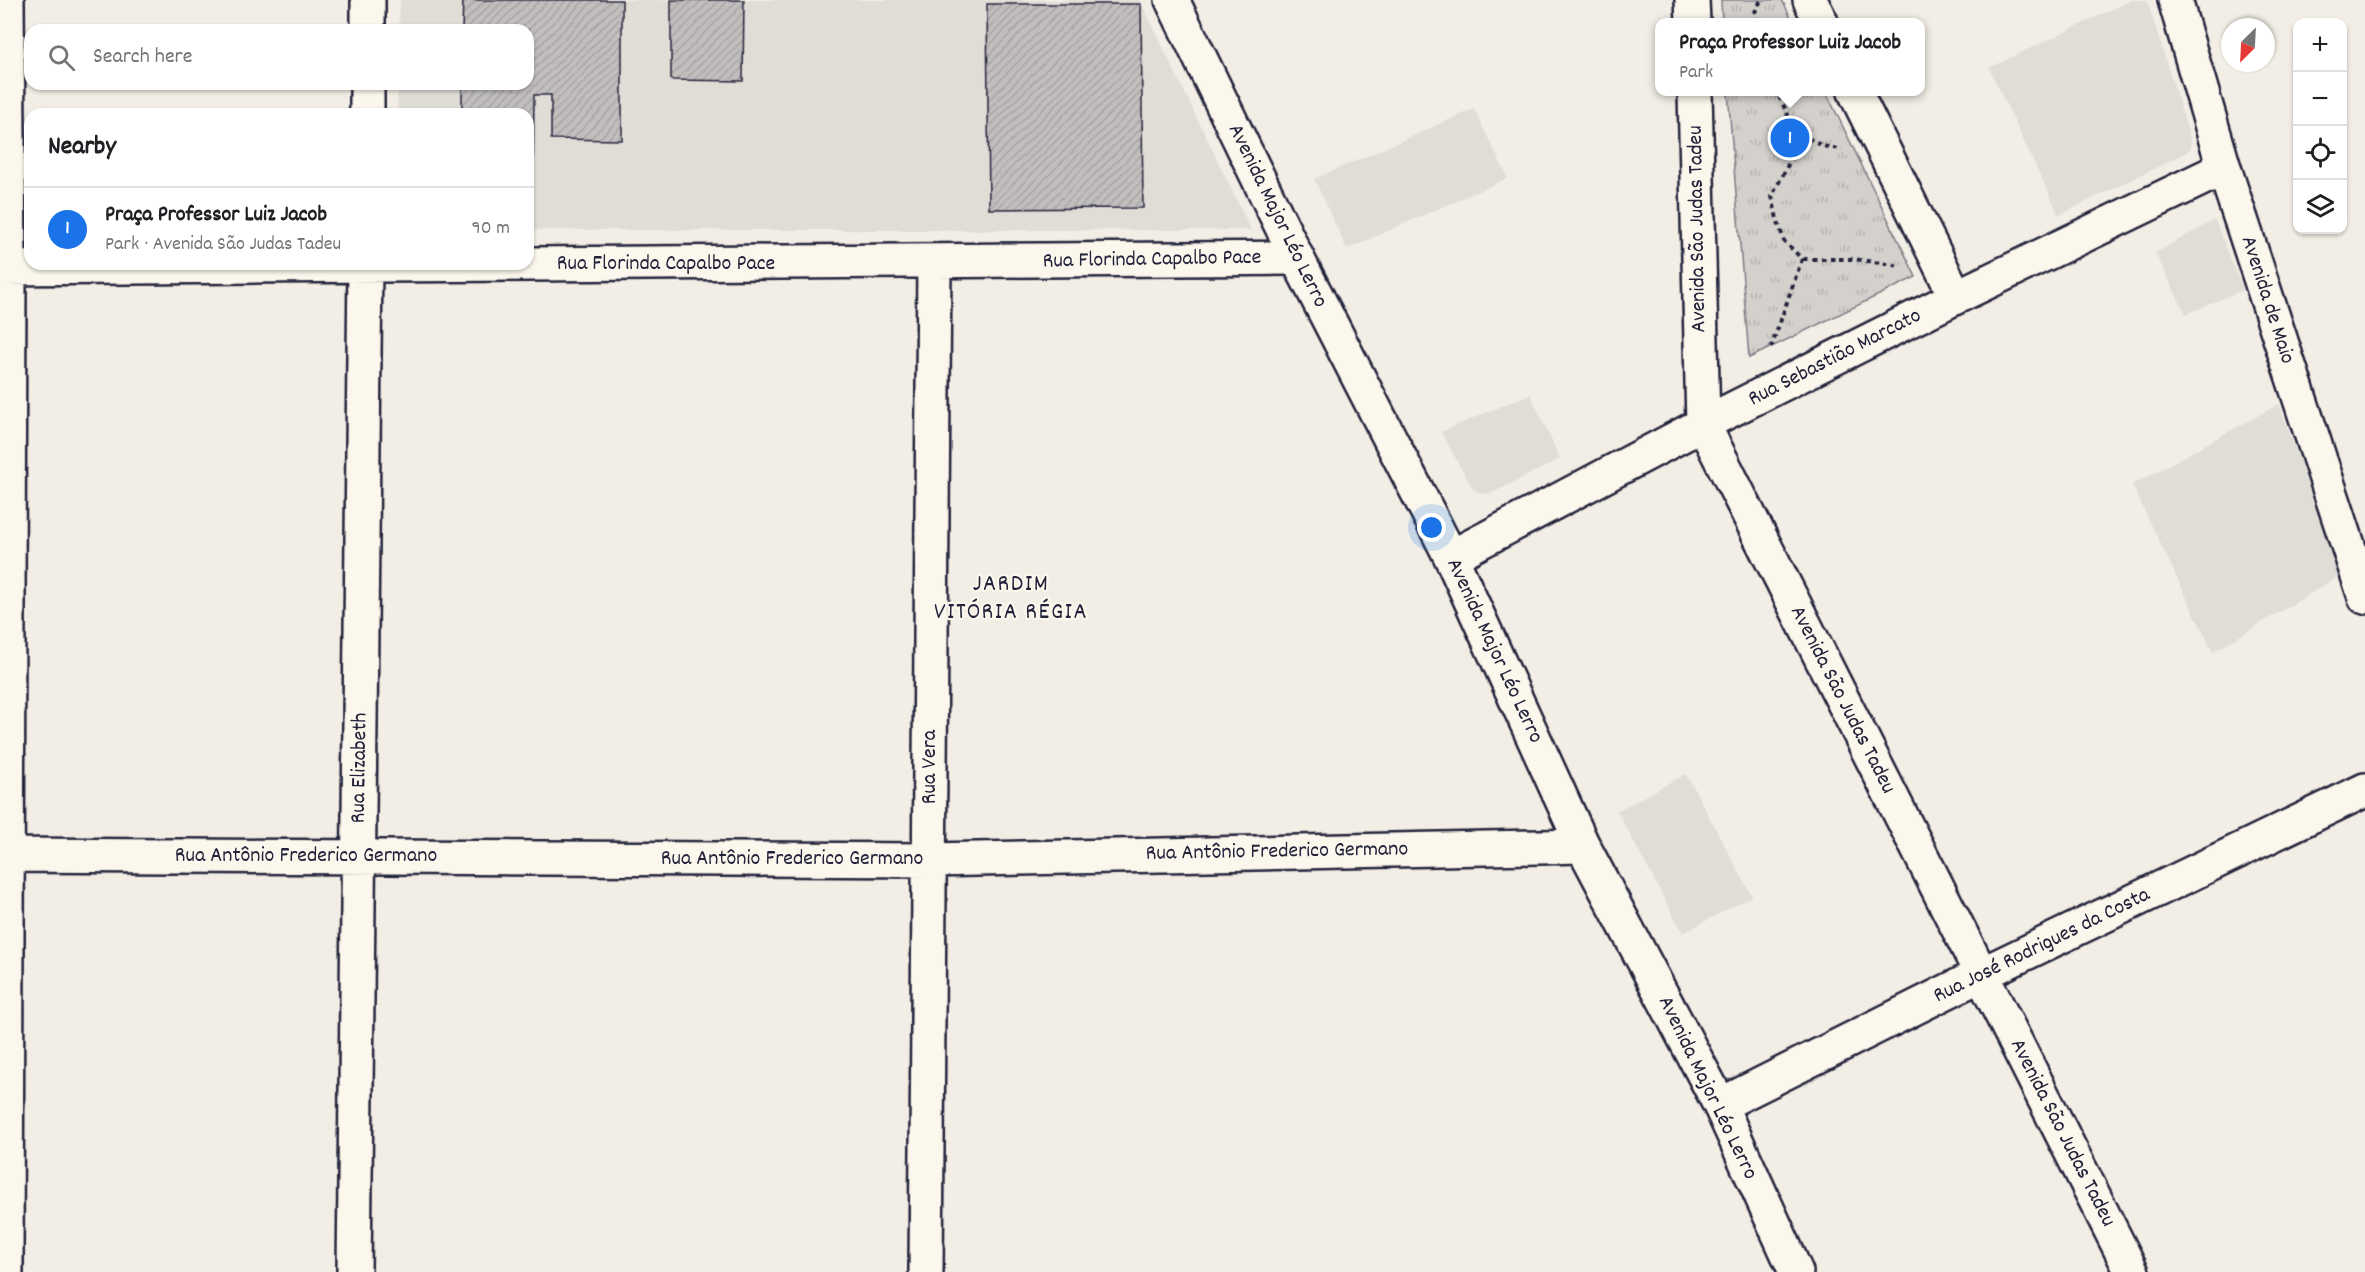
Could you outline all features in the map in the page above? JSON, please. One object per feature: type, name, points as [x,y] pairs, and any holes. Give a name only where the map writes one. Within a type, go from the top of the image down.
[{"type":"street","points":[[6,1272],[4,855],[7,0]]},
{"type":"street","points":[[368,0],[368,24]]},
{"type":"street","name":"Avenida Major Léo Lerro","points":[[1172,0],[1297,258],[1451,557],[1583,846],[1720,1105],[1796,1272]]},
{"type":"street","points":[[1692,0],[1693,18]]},
{"type":"street","points":[[1810,0],[1819,18]]},
{"type":"street","name":"Avenida de Maio","points":[[2175,0],[2224,168],[2365,597]]},
{"type":"street","points":[[367,90],[367,108]]},
{"type":"street","name":"Avenida São Judas Tadeu","points":[[1695,96],[1703,424],[2132,1272]]},
{"type":"street","points":[[1857,96],[1956,297]]},
{"type":"street","name":"Rua Sebastião Marcato","points":[[1451,557],[1703,424],[1956,297],[2224,168]]},
{"type":"street","name":"Rua Florinda Capalbo Pace","points":[[534,264],[1297,258]]},
{"type":"street","name":"Rua Vera","points":[[926,1272],[934,262]]},
{"type":"street","name":"Rua Florinda Capalbo Pace","points":[[5,268],[24,268]]},
{"type":"street","name":"Rua Elizabeth","points":[[354,1272],[365,270]]},
{"type":"street","name":"Rua José Rodrigues da Costa","points":[[1720,1105],[1982,974],[2365,790]]},
{"type":"street","name":"Rua Antônio Frederico Germano","points":[[4,855],[930,860],[1583,846]]},
{"type":"path","points":[[1756,18],[1755,12],[1761,0]]},
{"type":"path","points":[[1779,96],[1788,115],[1803,135],[1823,146],[1841,149],[1878,138]]},
{"type":"path","points":[[1788,115],[1796,149],[1772,196],[1784,241],[1802,259],[1854,259],[1894,266],[1939,263]]},
{"type":"path","points":[[1752,400],[1802,259]]},
{"type":"shaded area","points":[[400,0],[1140,0],[1251,230],[534,230],[534,108],[397,108],[398,90],[534,90],[534,24],[399,24]]},
{"type":"shaded area","points":[[2132,0],[2147,0],[2191,141],[2190,149],[2059,215],[1989,68]]},
{"type":"shaded area","points":[[1474,109],[1508,178],[1347,249],[1314,179]]},
{"type":"shaded area","points":[[2215,220],[2243,290],[2186,314],[2155,253]]},
{"type":"shaded area","points":[[1530,394],[1560,459],[1494,492],[1483,494],[1473,489],[1441,432]]},
{"type":"shaded area","points":[[2279,404],[2341,575],[2213,652],[2132,485]]},
{"type":"shaded area","points":[[1686,774],[1752,896],[1683,933],[1617,811]]},
{"type":"green space","points":[[1721,0],[1782,0],[1791,18],[1722,18]]},
{"type":"green space","points":[[1728,96],[1828,96],[1916,277],[1749,358]]},
{"type":"building","points":[[463,0],[622,0],[622,140],[551,139],[551,95],[534,95],[534,108],[462,108],[462,90],[534,90],[534,24],[462,24]]},
{"type":"building","points":[[671,0],[744,0],[743,81],[671,80]]},
{"type":"building","points":[[987,4],[1141,4],[1143,208],[989,209]]},
{"type":"place","name":"Praça Professor Luiz Jacob","points":[[1790,138]]},
{"type":"district","name":"JARDIM VITÓRIA RÉGIA","points":[[1011,599]]}]
